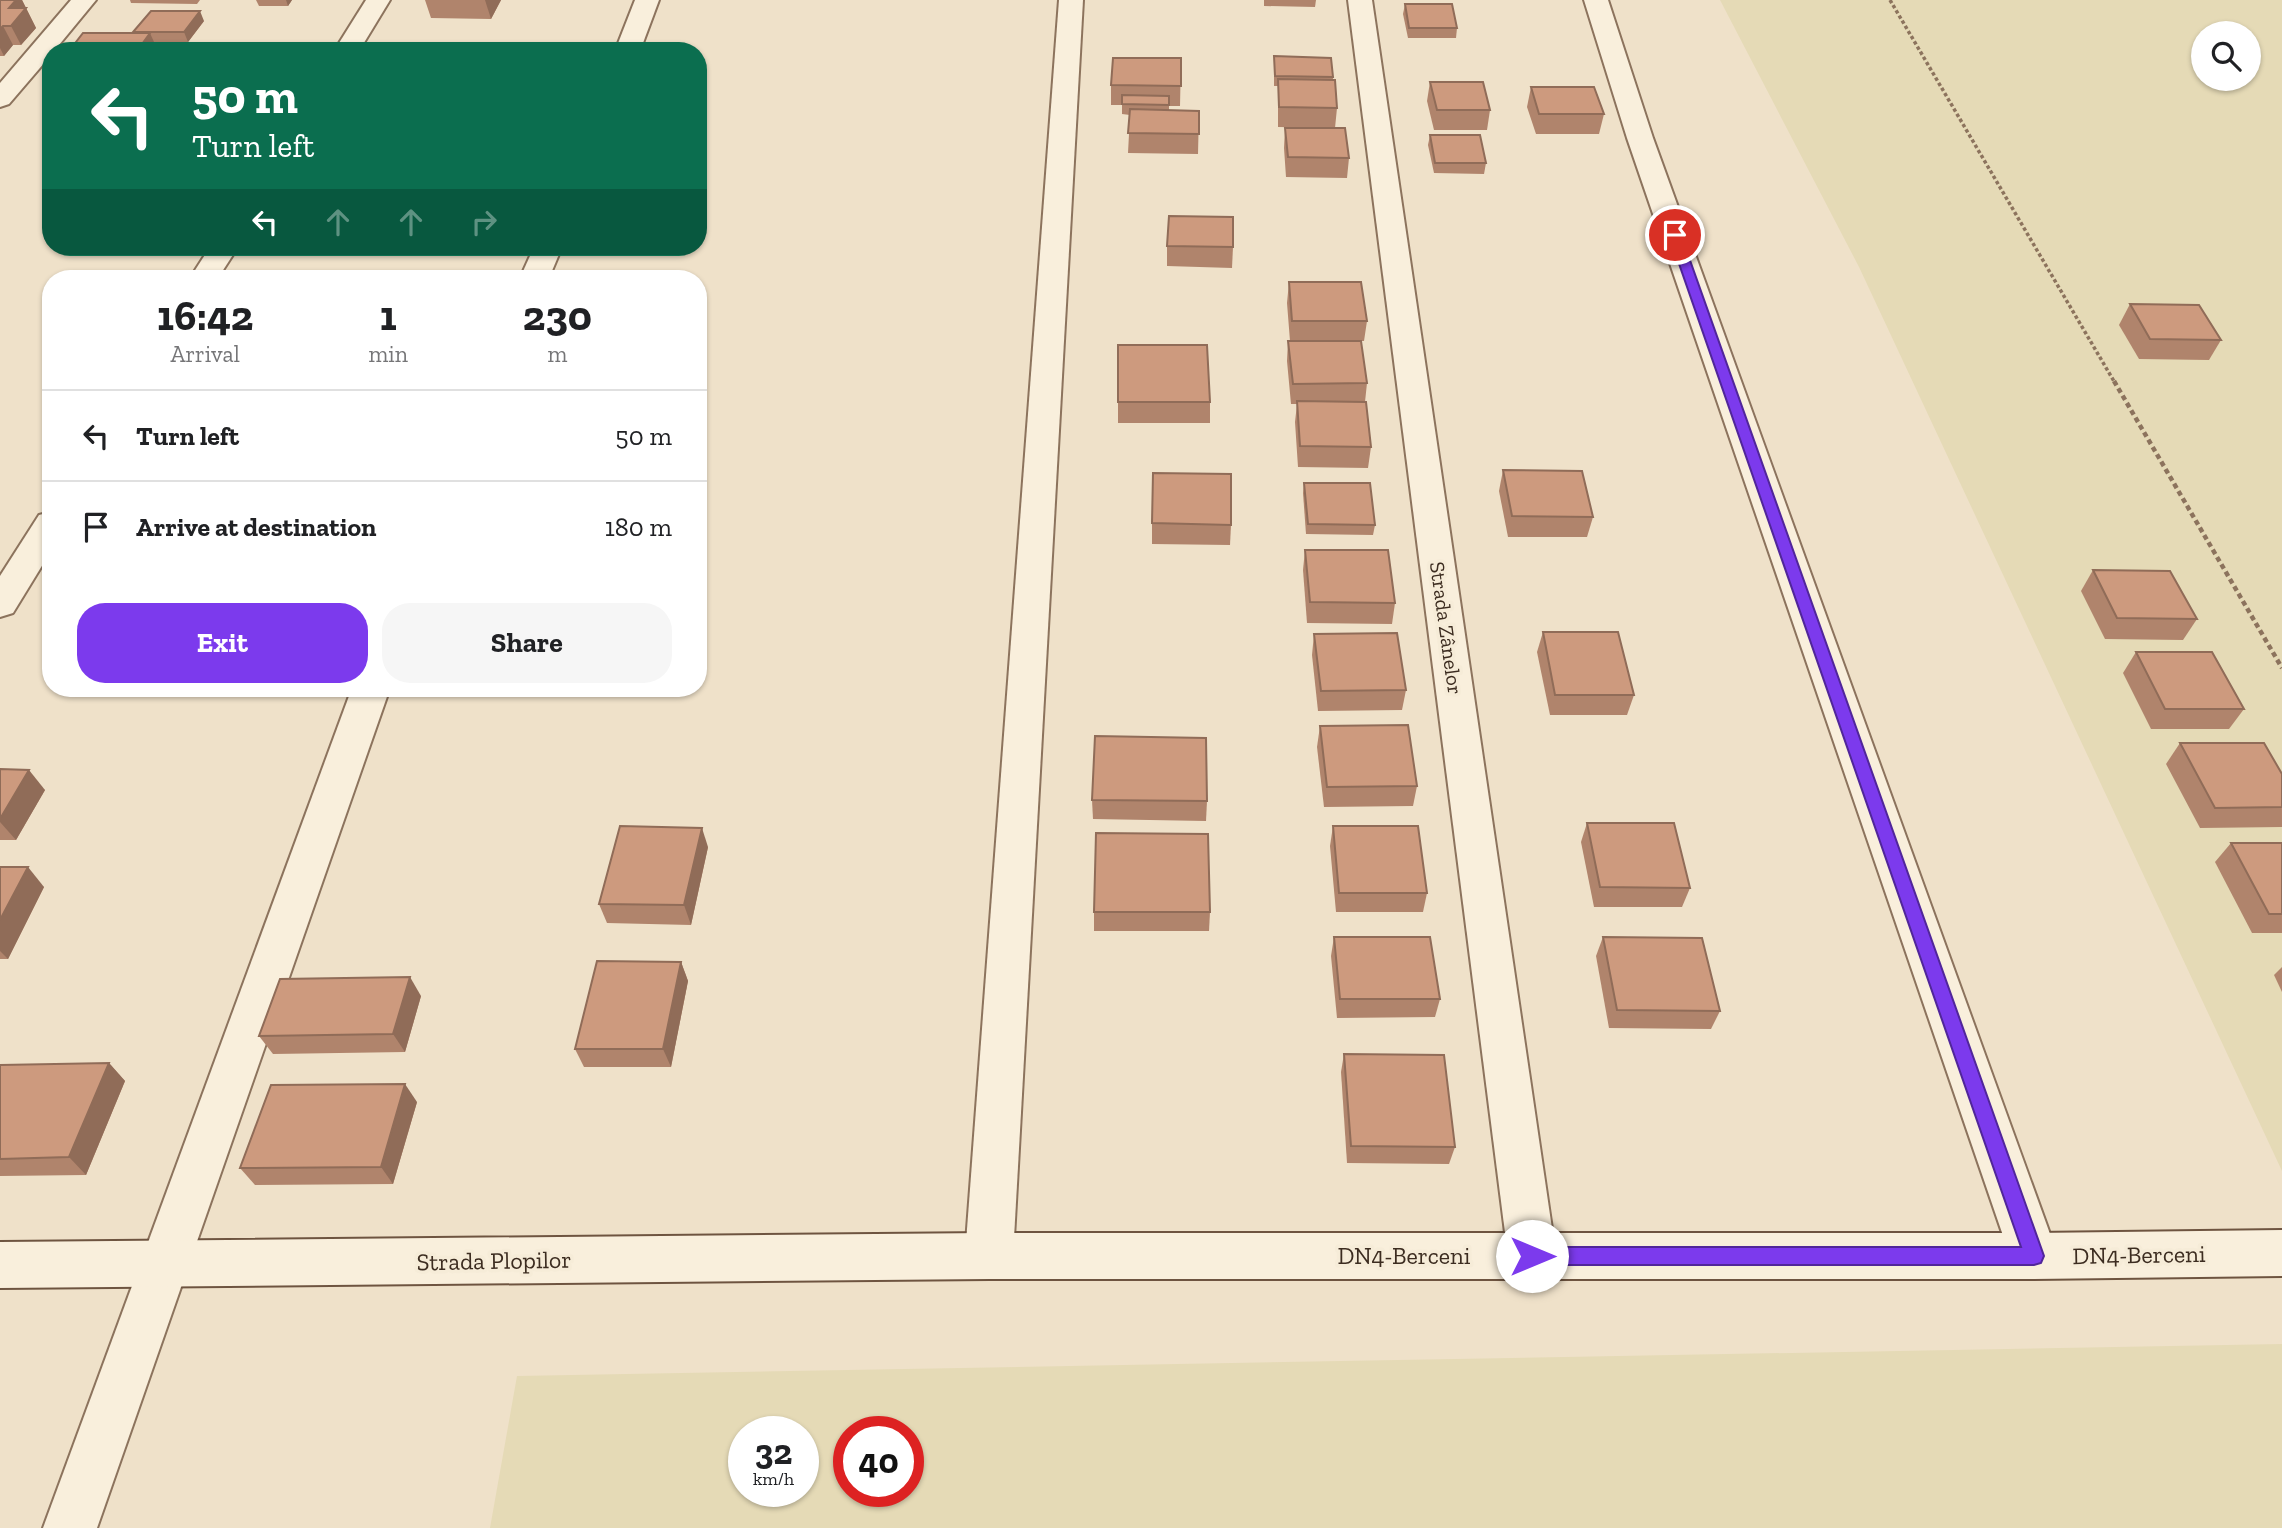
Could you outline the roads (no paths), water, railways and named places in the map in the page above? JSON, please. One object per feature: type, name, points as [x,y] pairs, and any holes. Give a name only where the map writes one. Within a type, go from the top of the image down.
[{"type":"street","points":[[48,42],[84,0]]},
{"type":"street","points":[[352,42],[378,0]]},
{"type":"street","points":[[631,42],[648,0]]},
{"type":"street","points":[[989,1256],[1071,0]]},
{"type":"street","name":"Strada Zânelor","points":[[1360,0],[1532,1256]]},
{"type":"street","points":[[1597,0],[1640,138],[2034,1256]]},
{"type":"street","points":[[0,99],[42,50]]},
{"type":"street","points":[[0,604],[42,537]]},
{"type":"street","points":[[70,1528],[167,1264],[368,697]]},
{"type":"street","name":"DN4-Berceni","points":[[989,1256],[2034,1256],[2282,1253]]},
{"type":"street","name":"Strada Plopilor","points":[[0,1265],[989,1256]]}]
